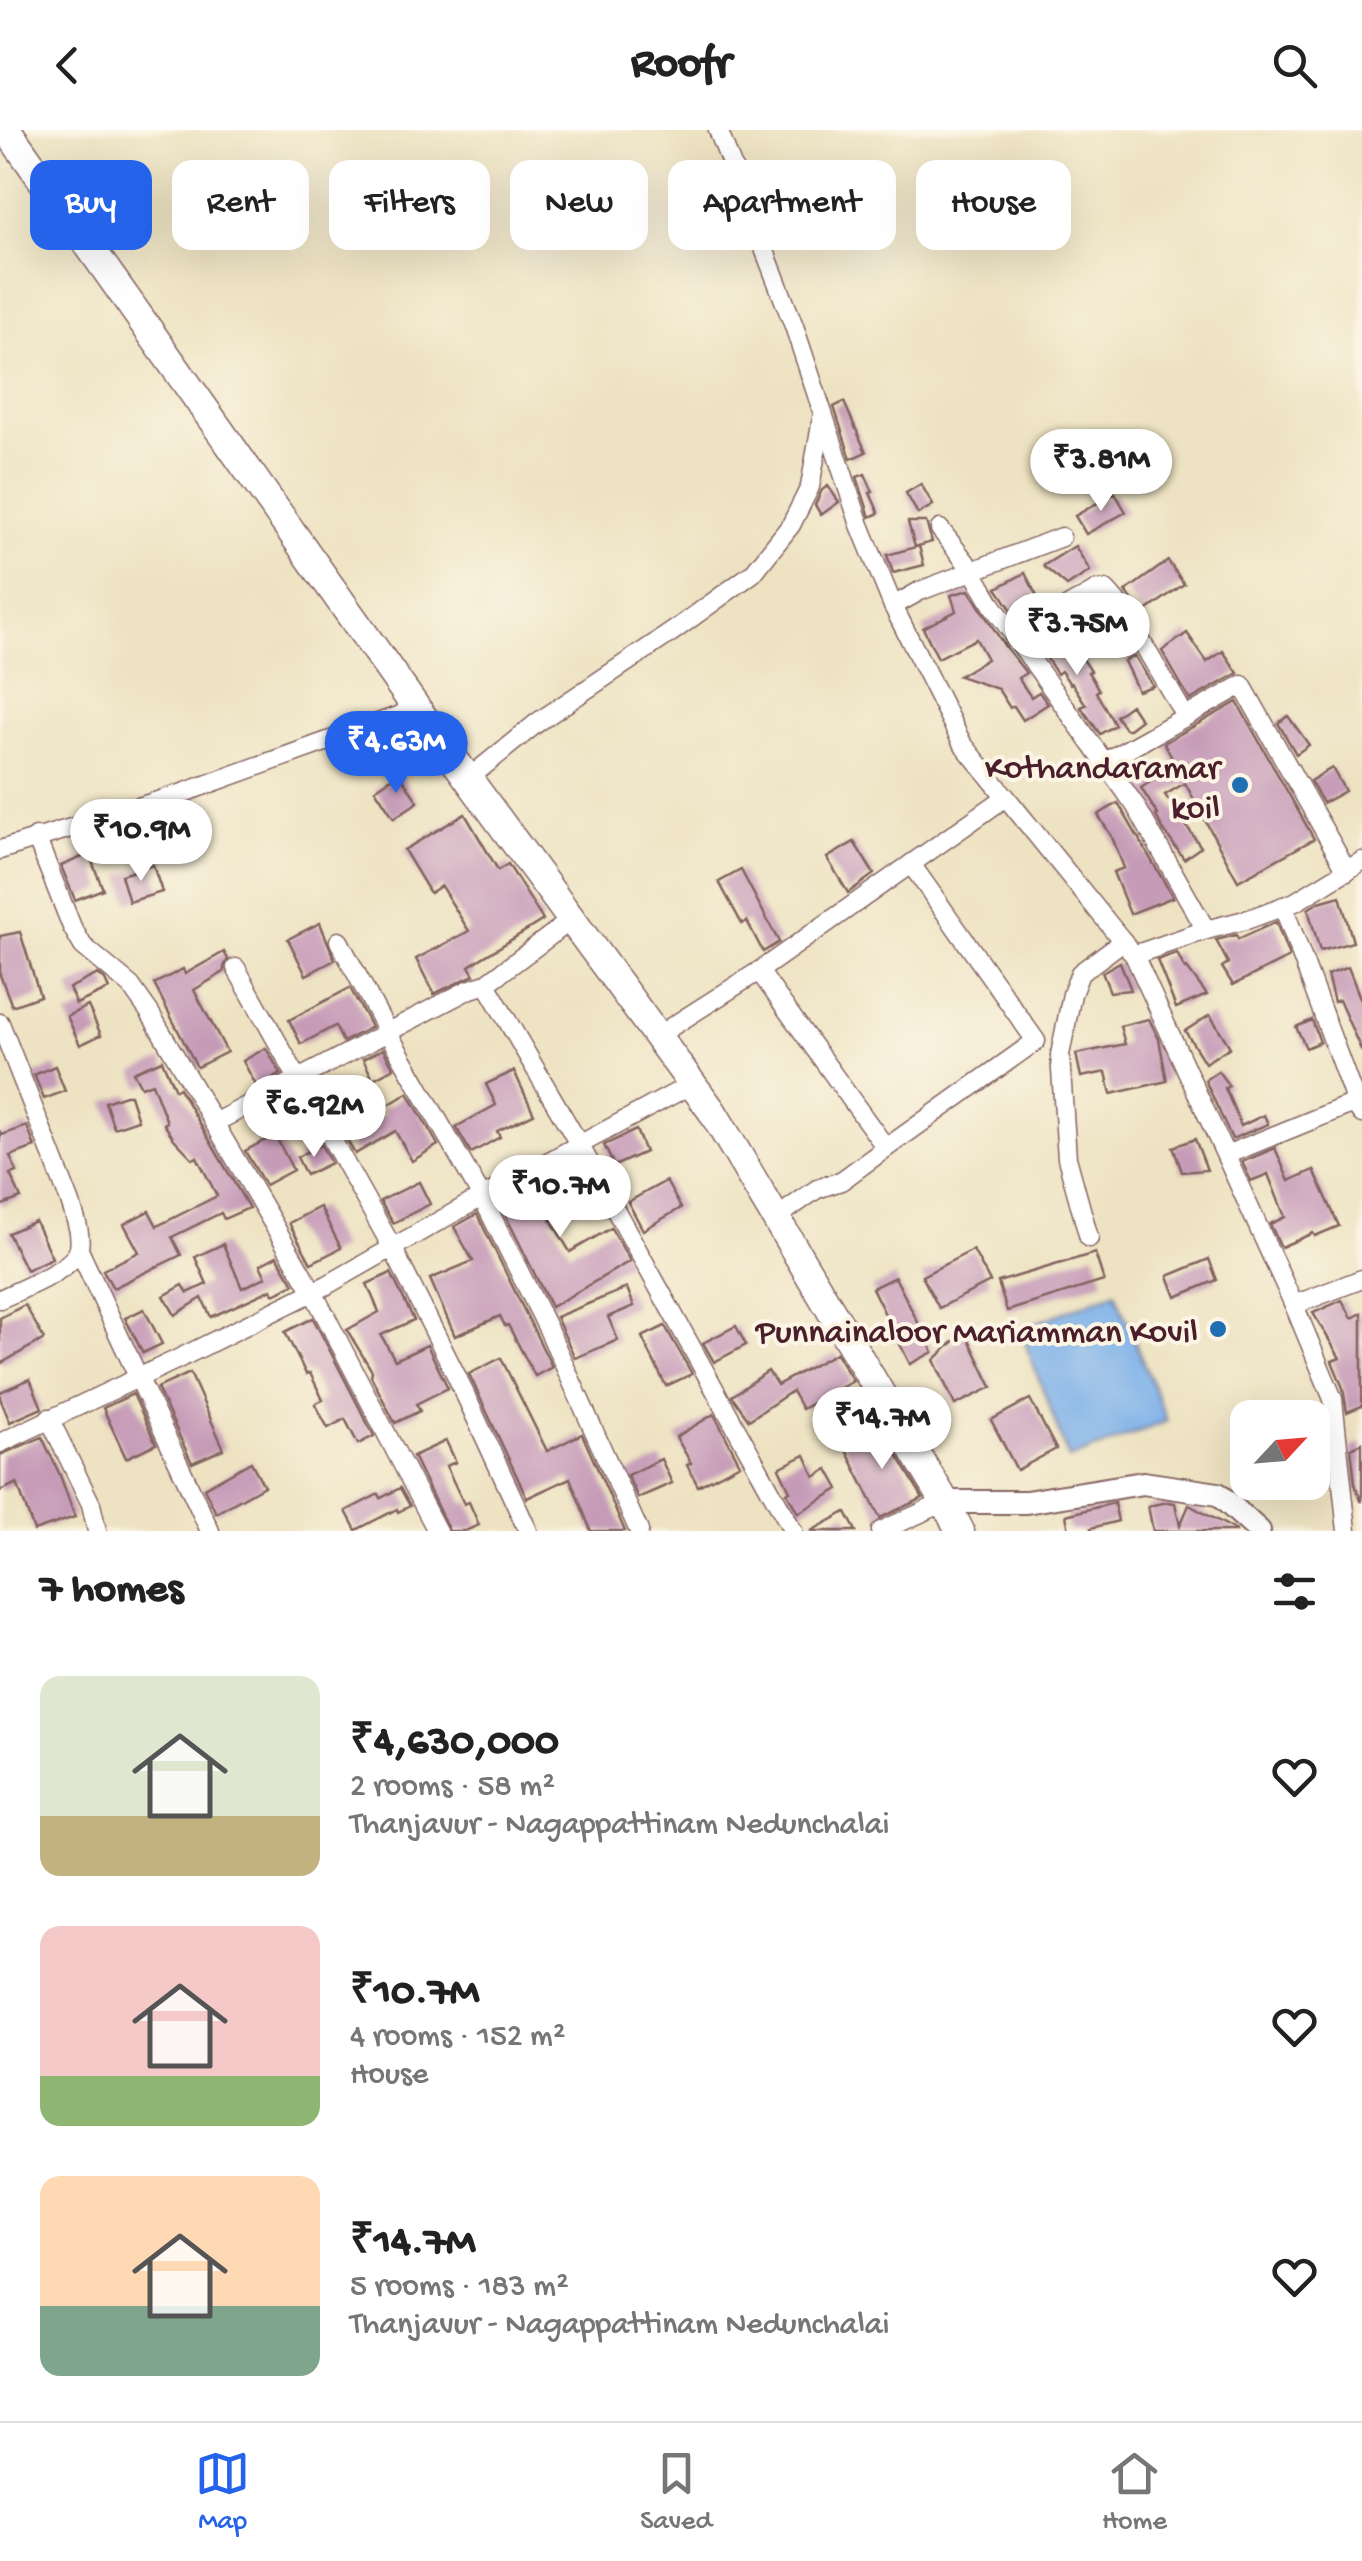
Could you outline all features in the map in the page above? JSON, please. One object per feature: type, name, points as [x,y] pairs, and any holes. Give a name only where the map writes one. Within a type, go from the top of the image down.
[{"type":"highway","points":[[7,130],[417,709],[712,1111],[960,1531]]},
{"type":"main road","points":[[945,1502],[1026,1502],[1143,1483],[1218,1494],[1258,1531]]},
{"type":"street","points":[[718,130],[794,326],[860,525],[893,606],[962,743],[1128,948],[1294,1305],[1333,1399],[1347,1531]]},
{"type":"street","points":[[469,778],[538,722],[753,574],[791,525],[810,487],[822,414]]},
{"type":"street","points":[[940,529],[1134,805],[1206,930]]},
{"type":"street","points":[[893,606],[920,591],[1061,537]]},
{"type":"street","points":[[1014,638],[1097,590],[1106,590],[1122,608],[1185,716]]},
{"type":"street","points":[[1089,1238],[1067,1158],[1060,1055],[1080,974],[1128,948],[1249,919],[1283,906],[1354,866],[1242,685],[1104,763]]},
{"type":"street","points":[[0,850],[183,793],[417,709]]},
{"type":"street","points":[[657,1036],[759,971],[1006,798]]},
{"type":"street","points":[[36,837],[72,927],[83,946],[131,986],[150,1013],[313,1292],[437,1531]]},
{"type":"street","points":[[776,1218],[818,1189],[841,1181],[1036,1041],[911,864]]},
{"type":"street","points":[[1226,1154],[1358,1108],[1283,906]]},
{"type":"street","points":[[214,1123],[486,984],[571,920]]},
{"type":"street","points":[[340,942],[482,1197],[548,1329],[639,1531]]},
{"type":"street","points":[[236,968],[392,1247],[528,1531]]},
{"type":"street","points":[[759,971],[886,1148]]},
{"type":"street","points":[[486,984],[793,1531]]},
{"type":"street","points":[[0,1022],[70,1200],[79,1250],[210,1531]]},
{"type":"street","points":[[0,1443],[313,1292],[692,1084]]},
{"type":"street","points":[[0,1299],[68,1265],[79,1250]]},
{"type":"street","points":[[1294,1305],[1362,1278]]},
{"type":"street","points":[[49,1418],[91,1504],[97,1531]]},
{"type":"street","points":[[881,1531],[945,1502]]},
{"type":"water","points":[[1115,1292],[1167,1421],[1069,1459],[1020,1329]]},
{"type":"building","points":[[844,402],[866,452],[851,459],[834,407]]},
{"type":"building","points":[[865,474],[879,513],[870,517],[857,477]]},
{"type":"building","points":[[921,484],[933,505],[918,514],[906,493]]},
{"type":"building","points":[[828,486],[839,502],[821,515],[815,505]]},
{"type":"building","points":[[1115,493],[1126,512],[1086,534],[1075,516]]},
{"type":"building","points":[[908,522],[926,522],[932,542],[915,547]]},
{"type":"building","points":[[919,546],[924,565],[893,573],[887,555]]},
{"type":"building","points":[[1075,546],[1090,571],[1067,586],[1043,566]]},
{"type":"building","points":[[1168,561],[1184,584],[1142,614],[1126,591]]},
{"type":"building","points":[[1025,573],[1041,604],[1017,618],[997,588]]},
{"type":"building","points":[[969,590],[1026,673],[1018,678],[1031,697],[1039,692],[1048,704],[1023,720],[998,689],[959,676],[987,659],[976,639],[938,658],[923,628],[956,611],[951,595]]},
{"type":"building","points":[[1058,627],[1091,671],[1088,672],[1099,690],[1096,692],[1115,725],[1100,734],[1081,707],[1086,705],[1072,683],[1061,671],[1057,674],[1045,656],[1049,654],[1044,646],[1048,643],[1043,636]]},
{"type":"building","points":[[1187,633],[1207,662],[1223,651],[1238,673],[1190,700],[1162,651]]},
{"type":"building","points":[[1135,656],[1153,686],[1138,691],[1124,661]]},
{"type":"building","name":"Kothandaramar koil","points":[[1237,702],[1314,839],[1238,881],[1185,783],[1165,795],[1201,847],[1184,859],[1141,788],[1176,766],[1164,743]]},
{"type":"building","points":[[1131,705],[1141,720],[1125,729],[1116,716]]},
{"type":"building","points":[[1288,716],[1309,745],[1296,754],[1278,723]]},
{"type":"building","points":[[1332,768],[1345,791],[1323,803],[1310,781]]},
{"type":"building","points":[[399,773],[418,802],[394,818],[375,789]]},
{"type":"building","points":[[1118,803],[1173,897],[1130,914],[1113,872],[1124,868],[1098,815]]},
{"type":"building","points":[[465,814],[498,870],[508,864],[543,920],[469,966],[474,975],[434,994],[416,959],[469,931],[441,886],[430,893],[404,850]]},
{"type":"building","points":[[854,842],[874,874],[848,893],[827,858]]},
{"type":"building","points":[[89,854],[103,889],[75,900],[61,866]]},
{"type":"building","points":[[153,865],[162,892],[129,902],[121,875]]},
{"type":"building","points":[[741,870],[779,942],[763,952],[719,882]]},
{"type":"building","points":[[1340,896],[1353,942],[1320,951],[1308,909]]},
{"type":"building","points":[[1276,922],[1289,957],[1233,985],[1222,967],[1228,963],[1216,940],[1236,935],[1238,939]]},
{"type":"building","points":[[320,923],[335,960],[306,975],[288,939]]},
{"type":"building","points":[[20,932],[40,996],[12,1006],[0,975],[0,936]]},
{"type":"building","points":[[224,952],[228,959],[224,972],[194,990],[227,1052],[197,1067],[154,984],[183,969],[185,974]]},
{"type":"building","points":[[1177,953],[1207,995],[1176,1008],[1157,960]]},
{"type":"building","points":[[1120,962],[1131,990],[1110,992],[1102,972]]},
{"type":"building","points":[[1348,967],[1362,1003],[1362,1052],[1339,1000],[1334,1002],[1327,975]]},
{"type":"building","points":[[98,974],[109,989],[76,1004],[69,988]]},
{"type":"building","points":[[350,988],[371,1027],[343,1042],[335,1026],[301,1044],[289,1020]]},
{"type":"building","points":[[88,1006],[101,1035],[80,1045],[67,1016]]},
{"type":"building","points":[[1210,1015],[1230,1047],[1205,1063],[1185,1031]]},
{"type":"building","points":[[1149,1019],[1159,1039],[1167,1081],[1111,1094],[1106,1072],[1081,1077],[1076,1054],[1125,1044],[1120,1026]]},
{"type":"building","points":[[1312,1020],[1320,1042],[1306,1048],[1296,1027]]},
{"type":"building","points":[[266,1048],[281,1074],[257,1087],[243,1061]]},
{"type":"building","points":[[383,1049],[394,1068],[373,1079],[363,1059]]},
{"type":"building","points":[[162,1060],[175,1090],[179,1088],[249,1208],[224,1219],[221,1213],[172,1237],[181,1255],[113,1288],[103,1270],[139,1252],[124,1224],[149,1211],[157,1226],[217,1196],[197,1157],[193,1159],[164,1124],[167,1122],[152,1083],[141,1087],[133,1072]]},
{"type":"building","points":[[55,1066],[65,1091],[44,1099],[34,1075]]},
{"type":"building","points":[[514,1071],[534,1114],[497,1131],[500,1137],[471,1153],[456,1127],[496,1105],[486,1084]]},
{"type":"building","points":[[1218,1071],[1229,1086],[1225,1088],[1241,1126],[1264,1115],[1268,1124],[1232,1139],[1205,1080]]},
{"type":"building","points":[[408,1093],[438,1145],[412,1161],[395,1131],[355,1154],[345,1137],[385,1114],[382,1109]]},
{"type":"building","points":[[130,1095],[138,1120],[114,1128],[105,1102]]},
{"type":"building","points":[[27,1126],[35,1147],[10,1156],[17,1172],[10,1174],[21,1198],[0,1206],[0,1132],[2,1135]]},
{"type":"building","points":[[636,1130],[645,1152],[614,1166],[604,1145]]},
{"type":"building","points":[[275,1135],[293,1170],[265,1185],[245,1151]]},
{"type":"building","points":[[1195,1139],[1207,1170],[1182,1172],[1173,1147]]},
{"type":"building","points":[[321,1145],[331,1163],[306,1175],[297,1157]]},
{"type":"building","points":[[1275,1148],[1289,1181],[1314,1170],[1339,1226],[1281,1247],[1270,1224],[1285,1217],[1268,1174],[1251,1181],[1242,1162]]},
{"type":"building","points":[[580,1171],[593,1195],[551,1220],[570,1252],[611,1228],[630,1261],[551,1307],[499,1202],[530,1185],[537,1198]]},
{"type":"building","points":[[666,1181],[681,1208],[643,1230],[628,1202]]},
{"type":"building","points":[[419,1182],[430,1204],[393,1223],[380,1201]]},
{"type":"building","points":[[320,1207],[341,1248],[311,1263],[289,1223]]},
{"type":"building","points":[[477,1214],[552,1367],[535,1376],[500,1316],[455,1336],[430,1279],[473,1261],[454,1227]]},
{"type":"building","points":[[35,1221],[52,1258],[26,1270],[8,1233]]},
{"type":"building","points":[[223,1244],[242,1288],[266,1277],[260,1265],[277,1256],[294,1284],[274,1294],[272,1289],[211,1317],[202,1298],[175,1315],[164,1296],[183,1285],[188,1293],[207,1284],[195,1257]]},
{"type":"building","points":[[973,1250],[990,1282],[939,1308],[922,1276]]},
{"type":"building","points":[[1095,1253],[1104,1281],[1007,1311],[998,1282]]},
{"type":"building","points":[[1209,1259],[1217,1280],[1176,1297],[1168,1276]]},
{"type":"building","points":[[391,1273],[414,1320],[381,1335],[395,1360],[427,1345],[448,1388],[416,1404],[420,1411],[395,1423],[372,1371],[347,1330],[379,1312],[367,1284]]},
{"type":"building","points":[[895,1277],[933,1352],[910,1364],[872,1288]]},
{"type":"building","points":[[627,1288],[634,1306],[608,1317],[618,1340],[575,1358],[556,1317]]},
{"type":"building","points":[[1342,1300],[1352,1318],[1362,1313],[1362,1406],[1347,1412],[1332,1361],[1340,1358],[1313,1313]]},
{"type":"building","points":[[25,1305],[44,1339],[0,1364],[0,1318]]},
{"type":"building","points":[[144,1309],[162,1344],[143,1353],[125,1318]]},
{"type":"building","points":[[313,1318],[374,1436],[358,1444],[345,1419],[328,1428],[315,1404],[323,1400],[285,1332]]},
{"type":"building","points":[[665,1326],[692,1374],[666,1386],[642,1337]]},
{"type":"building","points":[[736,1326],[746,1345],[714,1362],[703,1343]]},
{"type":"building","points":[[965,1331],[992,1387],[955,1405],[934,1360]]},
{"type":"building","points":[[836,1353],[853,1381],[802,1409],[792,1391],[749,1420],[732,1396],[768,1371],[777,1385]]},
{"type":"building","points":[[501,1358],[547,1451],[582,1434],[625,1531],[591,1531],[570,1478],[527,1498],[469,1374]]},
{"type":"building","points":[[190,1373],[224,1449],[192,1463],[157,1388]]},
{"type":"building","points":[[30,1379],[42,1408],[10,1422],[0,1392]]},
{"type":"building","points":[[133,1394],[156,1444],[126,1458],[103,1408]]},
{"type":"building","points":[[1030,1399],[1056,1449],[1017,1470],[991,1420]]},
{"type":"building","points":[[714,1414],[740,1464],[698,1486],[687,1465],[691,1463],[676,1437]]},
{"type":"building","points":[[880,1426],[923,1498],[880,1518],[843,1444]]},
{"type":"building","points":[[42,1437],[75,1517],[34,1531],[17,1483],[0,1491],[0,1455]]},
{"type":"building","points":[[446,1441],[456,1462],[446,1466],[479,1525],[465,1531],[449,1531],[413,1456]]},
{"type":"building","points":[[1362,1443],[1362,1501],[1361,1501],[1351,1448]]},
{"type":"building","points":[[805,1455],[815,1477],[828,1469],[839,1489],[798,1513],[779,1468]]},
{"type":"building","points":[[661,1459],[672,1483],[638,1498],[627,1475]]},
{"type":"building","points":[[251,1462],[264,1486],[216,1513],[204,1488]]},
{"type":"building","points":[[400,1488],[410,1506],[356,1530],[346,1511]]},
{"type":"building","points":[[1114,1503],[1118,1521],[1091,1528],[1092,1531],[1069,1531],[1066,1515]]},
{"type":"building","points":[[1175,1503],[1180,1526],[1189,1505],[1237,1531],[1153,1531],[1148,1506]]},
{"type":"building","points":[[846,1512],[856,1531],[811,1531]]},
{"type":"place","name":"Kothandaramar koil","points":[[1240,785]]},
{"type":"place","name":"Punnainaloor Mariamman Kovil","points":[[1218,1329]]}]
